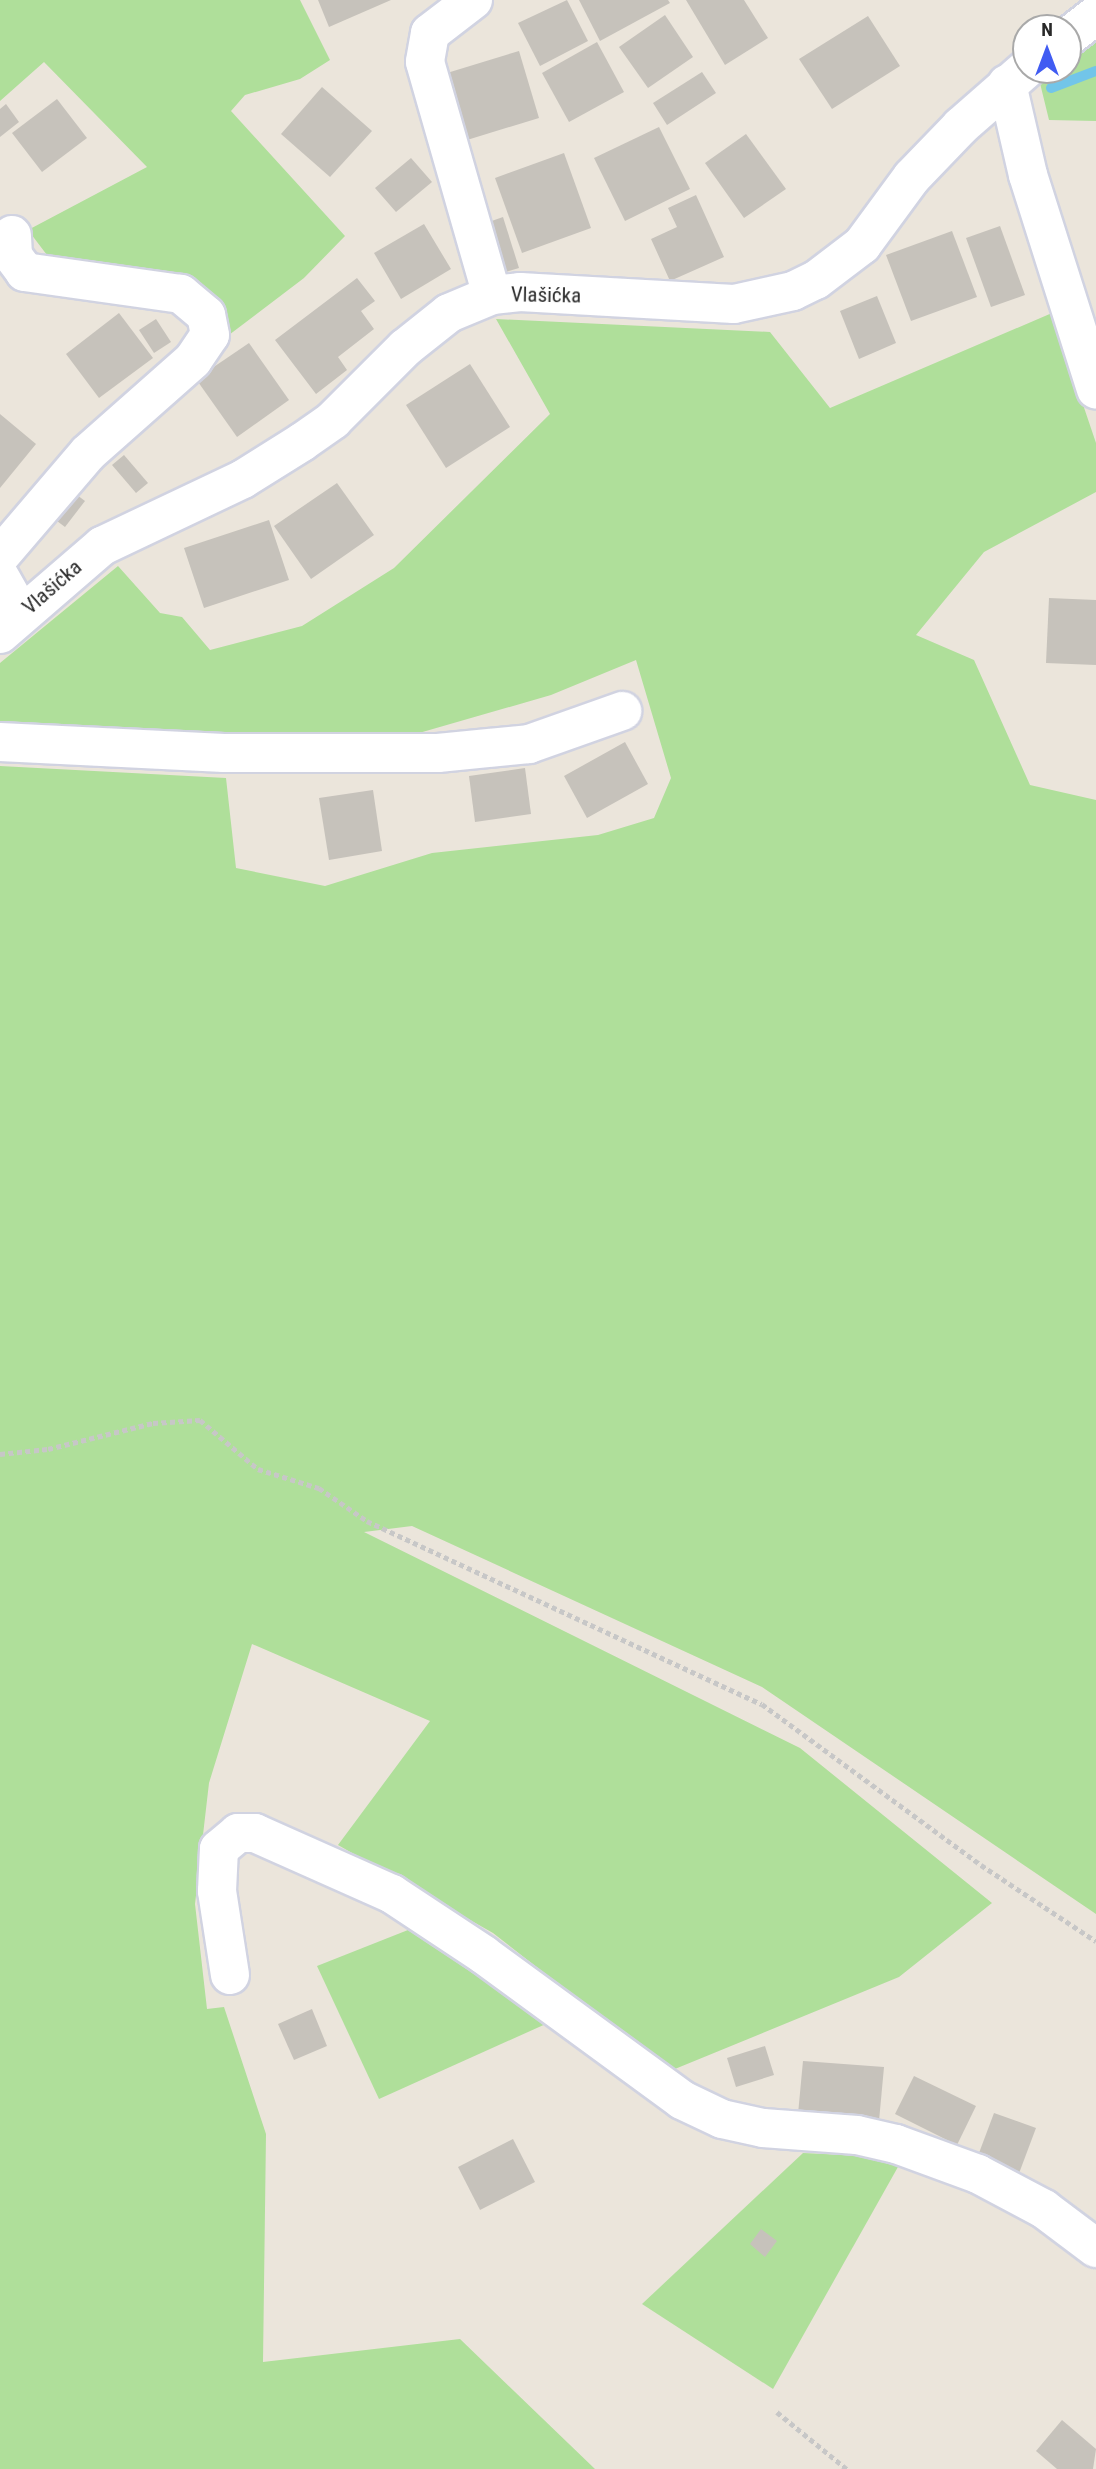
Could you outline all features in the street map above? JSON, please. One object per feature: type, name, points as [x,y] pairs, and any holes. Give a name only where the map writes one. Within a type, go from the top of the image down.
[{"type":"street","points":[[472,0],[430,33],[425,62],[436,112],[492,295]]},
{"type":"street","points":[[1082,26],[1096,15]]},
{"type":"street","name":"Vlašićka","points":[[10,624],[102,546],[277,460],[332,420],[431,326],[492,295],[559,293],[698,305],[734,304],[793,291],[840,265],[862,245],[912,177],[1012,80]]},
{"type":"street","points":[[1017,84],[1028,175],[1096,389]]},
{"type":"street","points":[[0,556],[88,453],[193,360],[210,335],[206,314],[181,294],[25,272],[13,256],[12,236]]},
{"type":"street","points":[[0,577],[10,624]]},
{"type":"street","points":[[0,742],[224,753],[438,752],[529,744],[622,711]]},
{"type":"street","points":[[230,1975],[217,1891],[219,1849],[238,1833],[255,1833],[392,1894],[484,1955],[682,2100],[722,2119],[763,2128],[858,2135],[896,2144],[978,2175],[1044,2209],[1096,2248]]},
{"type":"path","points":[[0,1454],[48,1449],[153,1423],[200,1420],[258,1469],[318,1488],[367,1521],[762,1704],[981,1865],[1096,1941]]},
{"type":"path","points":[[777,2412],[846,2469]]},
{"type":"green space","points":[[0,0],[300,0],[330,60],[300,79],[245,95],[231,111],[345,236],[304,278],[217,344],[222,317],[214,294],[200,283],[50,259],[28,230],[147,167],[44,62],[0,101]]},
{"type":"green space","points":[[1096,33],[1096,121],[1049,120],[1040,84],[1082,84],[1082,44]]},
{"type":"green space","points":[[1052,313],[1096,443],[1096,492],[984,552],[916,635],[974,660],[1030,785],[1096,800],[1096,1914],[762,1687],[412,1526],[364,1532],[800,1748],[992,1903],[899,1977],[670,2071],[493,1933],[338,1845],[430,1721],[252,1644],[209,1783],[195,1904],[207,2009],[224,2007],[266,2134],[263,2362],[460,2339],[595,2469],[0,2469],[0,766],[226,778],[236,868],[325,886],[432,853],[598,835],[654,818],[671,778],[636,660],[551,695],[419,733],[305,745],[0,727],[0,663],[118,566],[160,613],[182,617],[210,650],[302,626],[394,568],[550,414],[496,319],[770,332],[830,408]]},
{"type":"green space","points":[[408,1930],[548,2023],[379,2099],[317,1966]]},
{"type":"green space","points":[[803,2153],[903,2158],[773,2389],[642,2304]]},
{"type":"building","points":[[318,0],[391,0],[329,27]]},
{"type":"building","points":[[567,0],[588,41],[540,66],[518,23]]},
{"type":"building","points":[[579,0],[668,0],[670,3],[600,41]]},
{"type":"building","points":[[686,0],[744,0],[768,38],[725,65]]},
{"type":"building","points":[[665,15],[693,57],[648,88],[619,47]]},
{"type":"building","points":[[868,16],[900,66],[832,109],[799,59]]},
{"type":"building","points":[[597,42],[624,92],[569,122],[542,73]]},
{"type":"building","points":[[519,51],[539,118],[467,140],[447,73]]},
{"type":"building","points":[[702,72],[716,93],[667,125],[653,103]]},
{"type":"building","points":[[322,87],[372,131],[330,177],[281,134]]},
{"type":"building","points":[[57,99],[87,138],[42,172],[12,133]]},
{"type":"building","points":[[6,104],[19,122],[0,137],[0,109]]},
{"type":"building","points":[[659,127],[690,189],[625,221],[594,158]]},
{"type":"building","points":[[746,134],[786,189],[744,218],[705,163]]},
{"type":"building","points":[[564,153],[591,228],[522,253],[495,178]]},
{"type":"building","points":[[411,158],[432,182],[396,212],[375,188]]},
{"type":"building","points":[[696,195],[724,257],[670,281],[651,239],[677,227],[668,208]]},
{"type":"building","points":[[503,217],[519,268],[502,273],[486,223]]},
{"type":"building","points":[[424,224],[451,269],[401,299],[374,253]]},
{"type":"building","points":[[1000,226],[1025,295],[991,307],[966,238]]},
{"type":"building","points":[[952,231],[977,297],[911,321],[886,255]]},
{"type":"building","points":[[357,278],[375,301],[361,311],[374,329],[338,357],[347,370],[316,394],[275,340]]},
{"type":"building","points":[[877,296],[896,343],[859,359],[840,311]]},
{"type":"building","points":[[119,313],[153,358],[99,398],[66,354]]},
{"type":"building","points":[[156,319],[171,342],[154,353],[139,330]]},
{"type":"building","points":[[249,343],[289,400],[237,437],[196,379]]},
{"type":"building","points":[[470,364],[510,427],[446,468],[406,405]]},
{"type":"building","points":[[0,414],[36,444],[0,488]]},
{"type":"building","points":[[124,455],[148,483],[136,493],[112,465]]},
{"type":"building","points":[[337,483],[374,535],[311,579],[274,526]]},
{"type":"building","points":[[73,492],[85,501],[65,527],[53,518]]},
{"type":"building","points":[[269,520],[289,580],[204,608],[184,548]]},
{"type":"building","points":[[1049,598],[1096,600],[1096,665],[1046,663]]},
{"type":"building","points":[[625,742],[648,784],[587,818],[564,776]]},
{"type":"building","points":[[525,768],[531,814],[475,822],[469,776]]},
{"type":"building","points":[[373,790],[382,851],[329,860],[319,798]]},
{"type":"building","points":[[312,2009],[327,2046],[294,2060],[278,2024]]},
{"type":"building","points":[[765,2046],[774,2075],[736,2087],[727,2058]]},
{"type":"building","points":[[803,2061],[884,2067],[879,2121],[798,2114]]},
{"type":"building","points":[[914,2076],[976,2106],[957,2145],[895,2114]]},
{"type":"building","points":[[994,2113],[1036,2128],[1018,2176],[976,2161]]},
{"type":"building","points":[[513,2139],[535,2182],[480,2210],[458,2167]]},
{"type":"building","points":[[761,2229],[777,2241],[765,2257],[750,2244]]},
{"type":"building","points":[[1062,2420],[1096,2449],[1093,2469],[1057,2469],[1036,2451]]},
{"type":"waterway","points":[[1051,88],[1096,71]]}]
